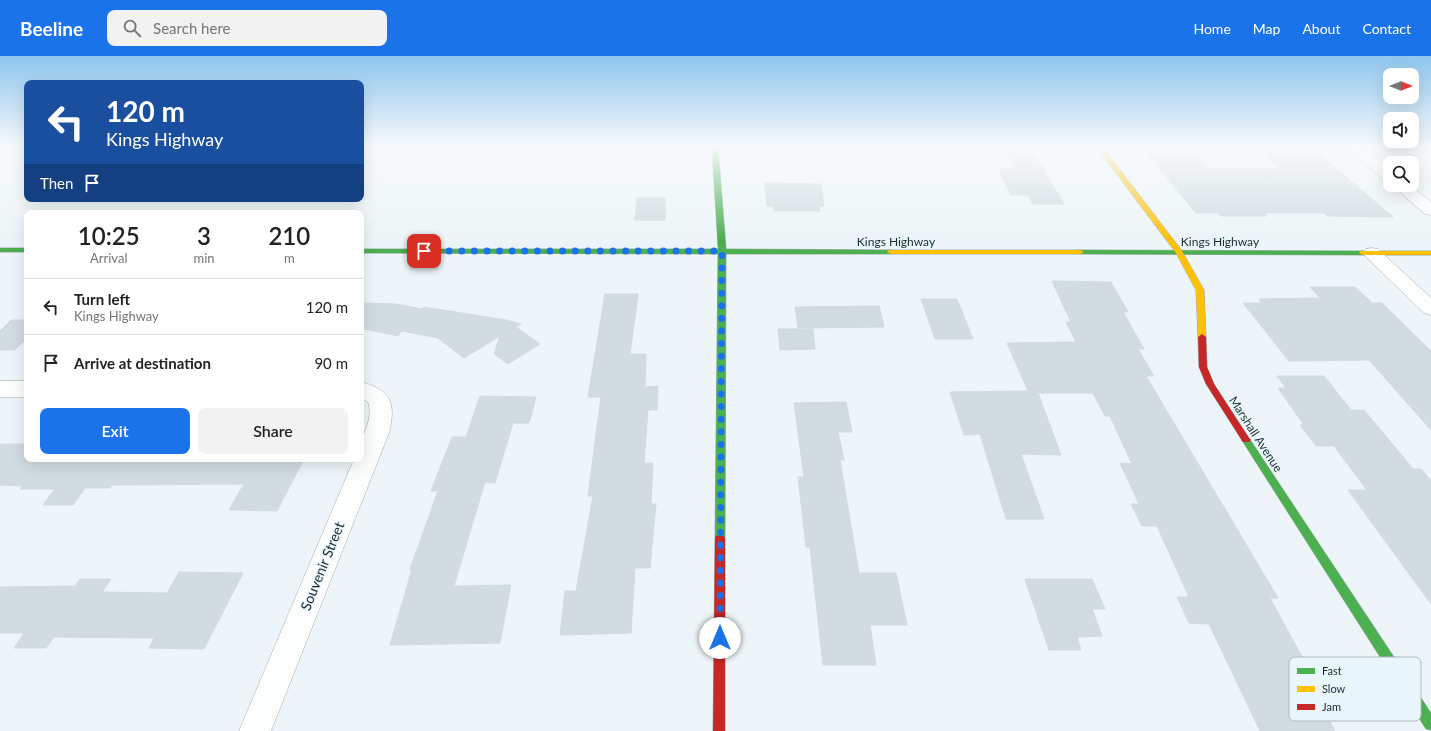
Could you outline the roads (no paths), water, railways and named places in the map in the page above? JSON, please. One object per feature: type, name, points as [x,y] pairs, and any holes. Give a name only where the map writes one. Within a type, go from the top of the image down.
[{"type":"street","points":[[717,178],[722,251],[719,731]]},
{"type":"street","name":"Marshall Avenue","points":[[1123,178],[1179,253],[1200,290],[1203,367],[1210,384],[1387,657]]},
{"type":"street","points":[[1409,192],[1431,210]]},
{"type":"street","points":[[0,250],[24,250]]},
{"type":"street","name":"Kings Highway","points":[[364,251],[1431,253]]},
{"type":"street","points":[[1372,253],[1431,309]]},
{"type":"street","points":[[0,389],[24,389]]},
{"type":"street","name":"Souvenir Street","points":[[255,731],[377,434],[382,414],[370,395]]},
{"type":"street","name":"Marshall Avenue","points":[[1421,709],[1431,724]]}]
